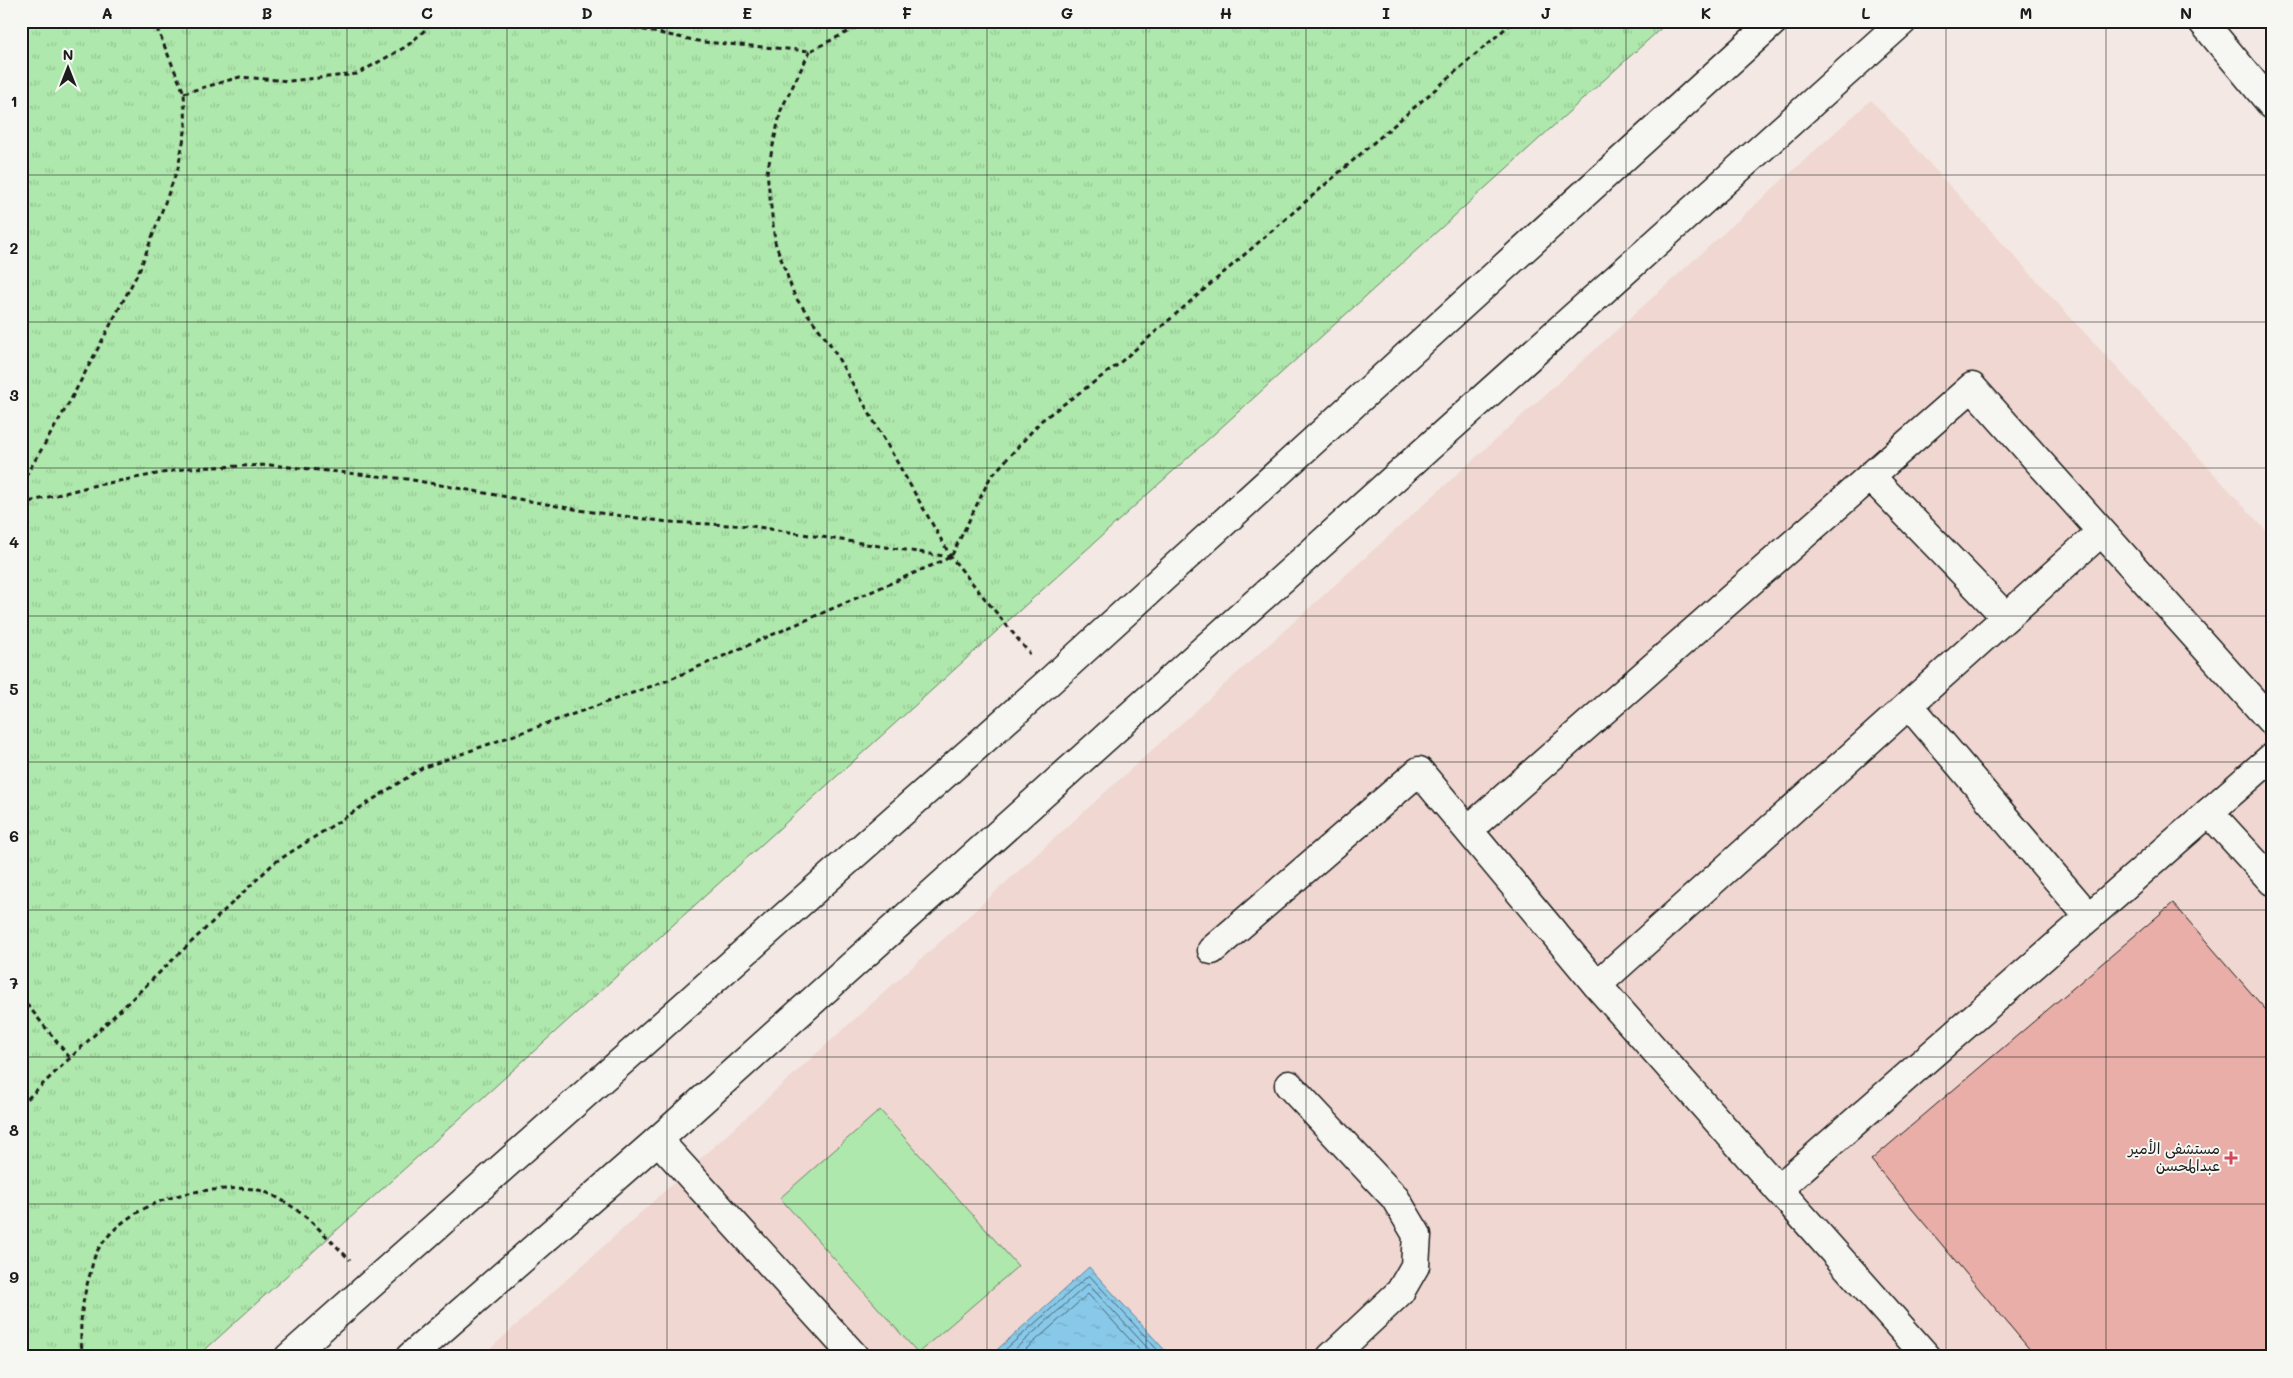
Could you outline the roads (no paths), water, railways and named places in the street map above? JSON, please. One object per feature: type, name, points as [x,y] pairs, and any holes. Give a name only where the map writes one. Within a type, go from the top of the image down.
[{"type":"street","points":[[289,1357],[1051,680],[1774,21]]},
{"type":"street","points":[[410,1357],[658,1140],[1903,21]]},
{"type":"street","points":[[2202,21],[2272,105]]},
{"type":"street","points":[[1469,829],[1972,387],[2272,722]]},
{"type":"street","points":[[1870,476],[2006,617]]},
{"type":"street","points":[[1597,986],[2101,532]]},
{"type":"street","points":[[1909,705],[2088,917]]},
{"type":"street","points":[[1778,1189],[2272,757]]},
{"type":"street","points":[[1212,950],[1419,771],[1469,829],[1597,986],[1927,1357]]},
{"type":"street","points":[[2209,812],[2272,881]]},
{"type":"street","points":[[1289,1085],[1396,1198],[1417,1235],[1415,1266],[1400,1292],[1349,1351]]},
{"type":"street","points":[[658,1140],[855,1357]]},
{"type":"water","points":[[1089,1267],[1171,1357],[989,1357]]},
{"type":"place","name":"مستشفى الأمير عبدالمحسن","points":[[2231,1158]]}]
